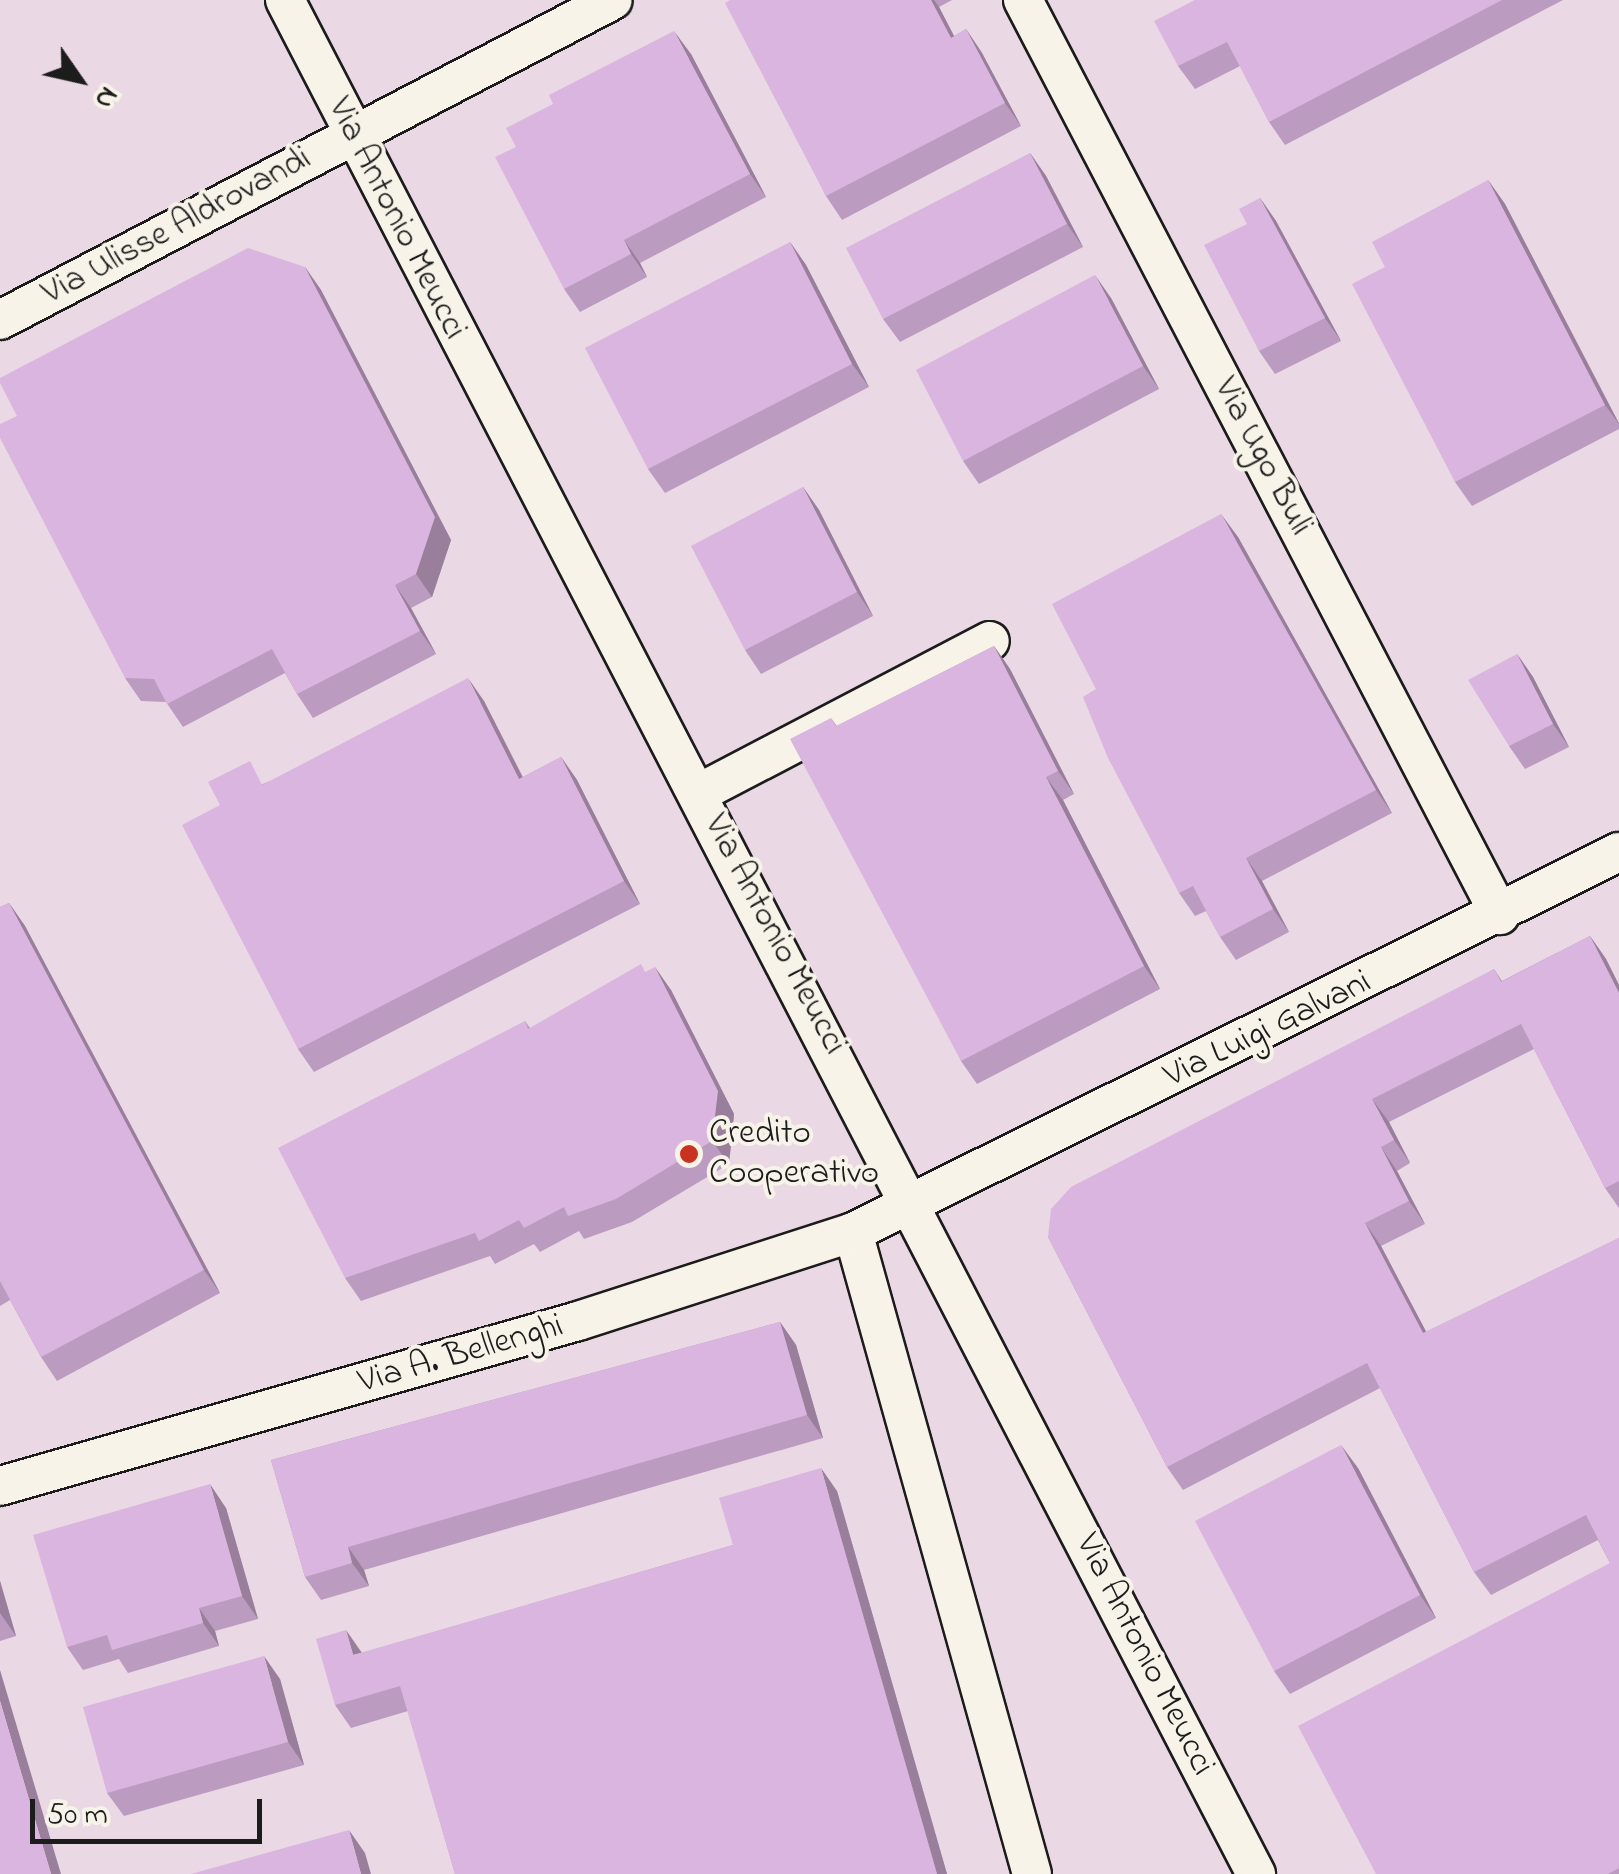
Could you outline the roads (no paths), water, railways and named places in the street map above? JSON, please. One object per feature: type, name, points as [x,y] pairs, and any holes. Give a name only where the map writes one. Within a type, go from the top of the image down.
[{"type":"street","name":"Via Antonio Meucci","points":[[285,0],[916,1206],[1256,1874]]},
{"type":"street","name":"Via Ulisse Aldrovandi","points":[[0,320],[612,0]]},
{"type":"street","name":"Via Ugo Buli","points":[[1023,0],[1500,915]]},
{"type":"street","points":[[698,794],[990,641]]},
{"type":"street","name":"Via Luigi Galvani","points":[[916,1206],[1619,852]]},
{"type":"street","name":"Via A. Bellenghi","points":[[0,1486],[578,1321],[853,1232],[916,1206]]},
{"type":"street","points":[[853,1232],[1032,1874]]},
{"type":"place","name":"Credito Cooperativo","points":[[689,1154]]}]
